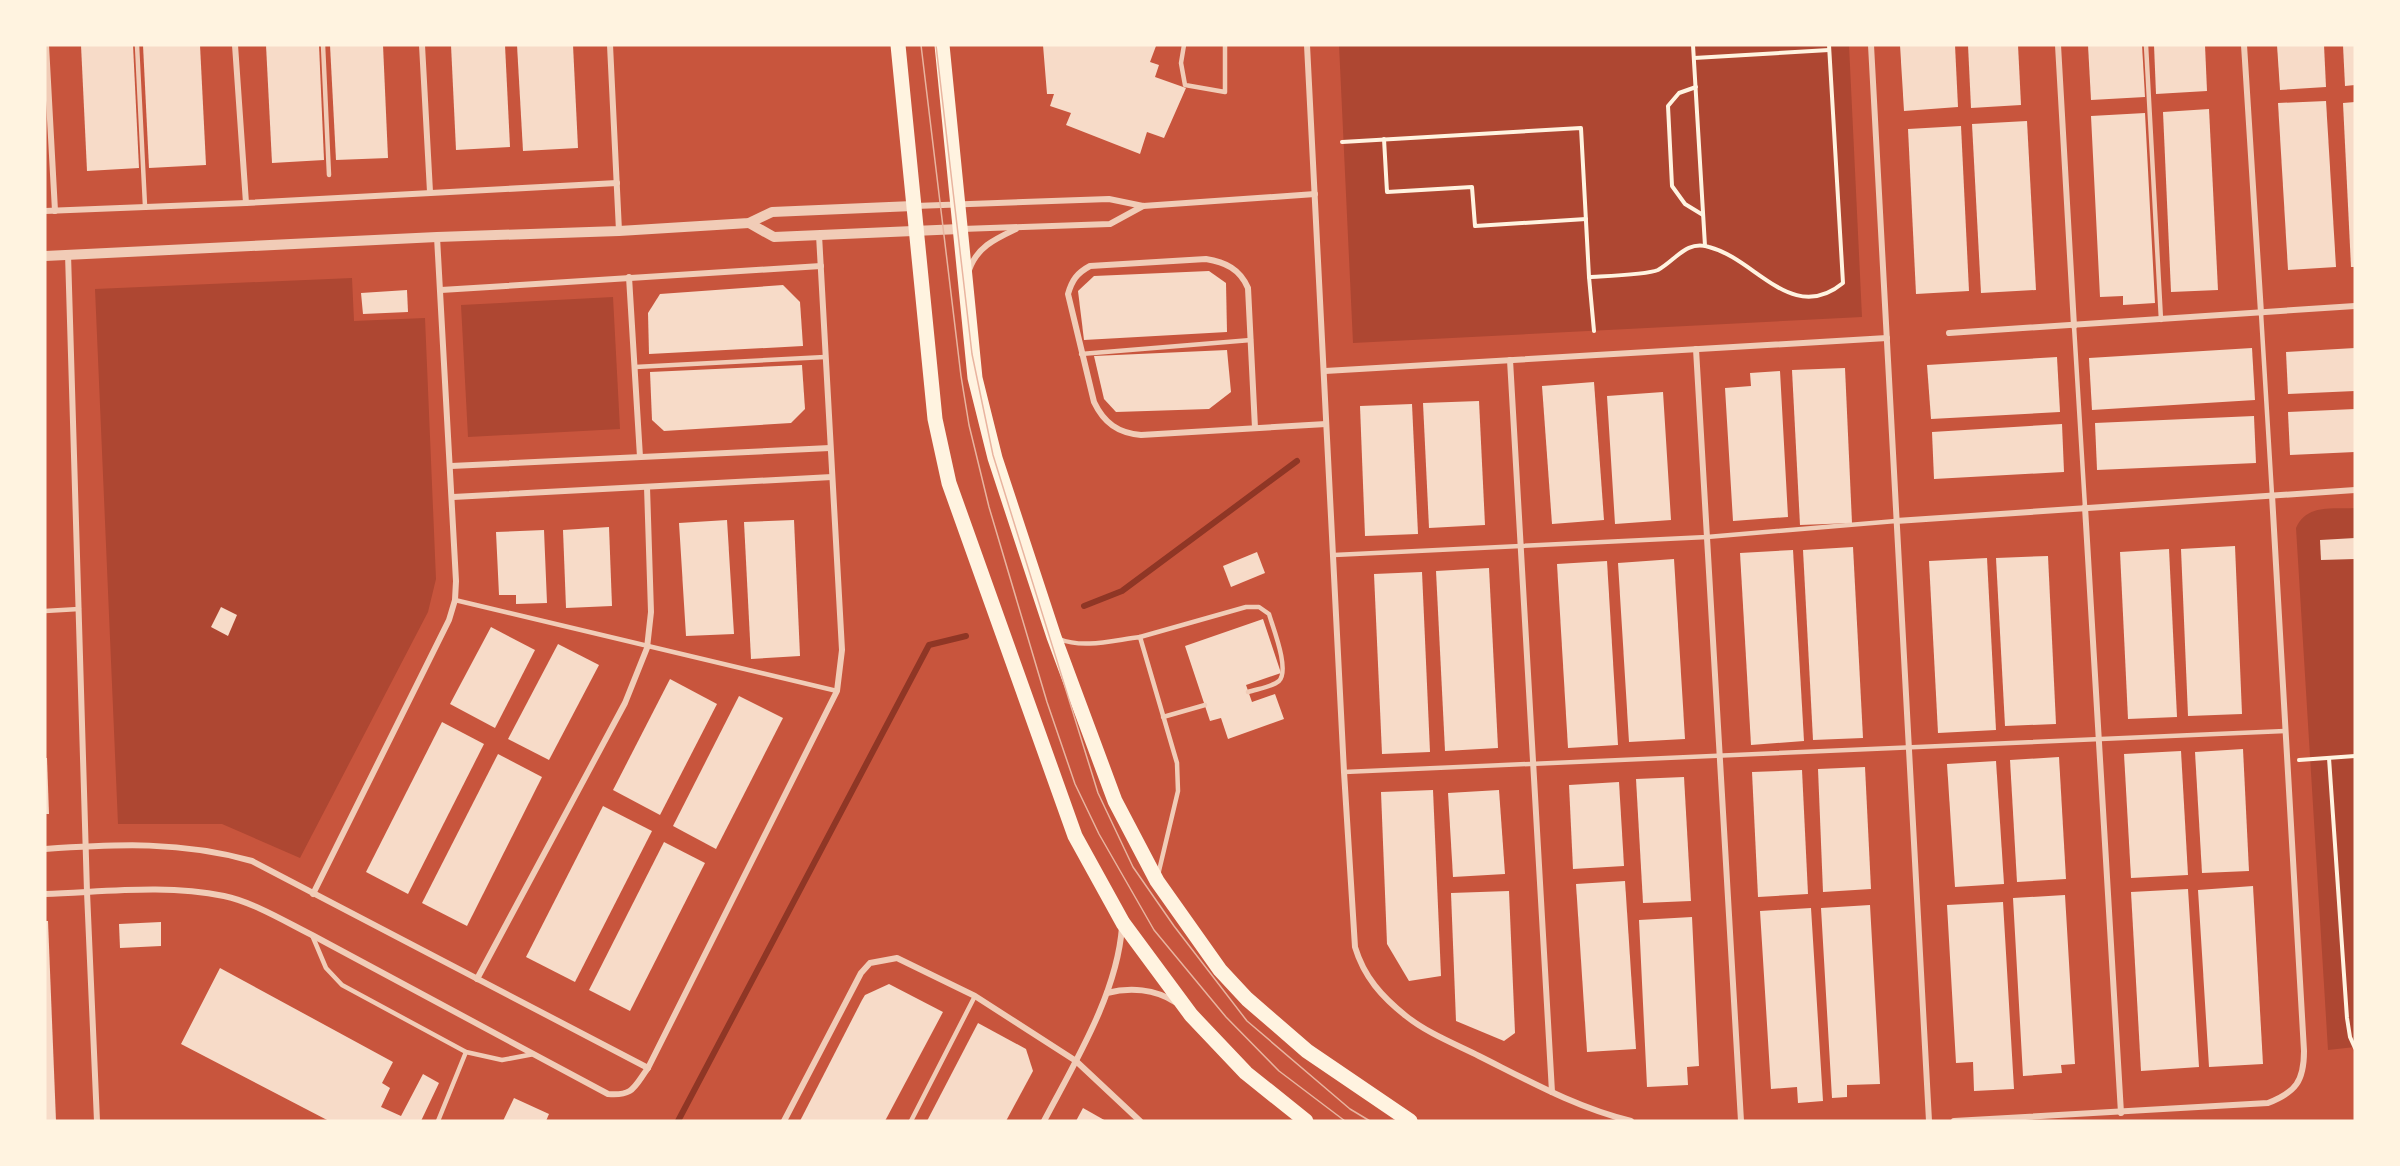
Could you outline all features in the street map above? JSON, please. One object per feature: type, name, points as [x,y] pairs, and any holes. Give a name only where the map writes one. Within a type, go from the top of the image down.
[{"type":"main road","points":[[898,45],[935,419],[949,483],[1075,836],[1123,923],[1191,1015],[1246,1073],[1306,1121]]},
{"type":"main road","points":[[942,45],[975,378],[983,413],[995,458],[1054,637],[1115,801],[1157,881],[1220,970],[1247,999],[1307,1052],[1410,1121]]},
{"type":"street","points":[[46,45],[55,211]]},
{"type":"street","points":[[235,45],[246,203]]},
{"type":"street","points":[[422,45],[430,192]]},
{"type":"street","points":[[610,45],[619,231]]},
{"type":"street","points":[[1307,45],[1355,947],[1369,979],[1408,1018],[1586,1108],[1631,1121]]},
{"type":"street","points":[[1871,45],[1929,1121]]},
{"type":"street","points":[[2058,45],[2074,326]]},
{"type":"street","points":[[2244,45],[2261,313]]},
{"type":"street","points":[[45,211],[246,203],[617,183]]},
{"type":"street","points":[[45,255],[619,231],[750,223],[772,212],[1109,199],[1143,206],[1315,194]]},
{"type":"street","points":[[750,223],[774,237],[1110,224],[1143,206]]},
{"type":"street","points":[[966,284],[970,266],[987,243],[1019,227]]},
{"type":"street","points":[[45,894],[165,889],[226,896],[312,935],[608,1094],[623,1095],[631,1092],[648,1068],[837,691],[842,650],[819,235]]},
{"type":"street","points":[[312,894],[449,620],[456,600],[453,497],[437,237]]},
{"type":"street","points":[[68,254],[87,892],[97,1121]]},
{"type":"street","points":[[1255,428],[1248,288],[1244,278],[1233,268],[1221,262],[1206,259],[1090,266],[1079,272],[1071,283],[1068,294],[1094,402],[1101,415],[1112,426],[1128,434],[1141,435],[1326,424]]},
{"type":"street","points":[[441,290],[821,266]]},
{"type":"street","points":[[629,278],[640,457]]},
{"type":"street","points":[[1949,333],[2355,306]]},
{"type":"street","points":[[1325,370],[1887,338]]},
{"type":"street","points":[[1696,349],[1741,1121]]},
{"type":"street","points":[[1510,360],[1552,1092]]},
{"type":"street","points":[[451,465],[830,448]]},
{"type":"street","points":[[453,497],[832,477]]},
{"type":"street","points":[[477,979],[626,703],[647,648],[651,612],[647,487]]},
{"type":"street","points":[[1896,521],[2355,490]]},
{"type":"street","points":[[1954,1121],[2268,1103],[2281,1098],[2301,1080],[2304,1051],[2272,495]]},
{"type":"street","points":[[2085,507],[2121,1113]]},
{"type":"street","points":[[45,849],[163,845],[226,854],[252,861],[648,1068]]},
{"type":"street","points":[[1044,1121],[1076,1061],[1107,993],[1121,948],[1123,923]]},
{"type":"street","points":[[784,1121],[861,974],[870,963],[897,958],[975,996],[1076,1061],[1140,1121]]},
{"type":"street","points":[[1107,993],[1119,990],[1144,990],[1168,998],[1191,1015]]},
{"type":"lane","points":[[137,45],[145,206]]},
{"type":"lane","points":[[323,45],[329,175]]},
{"type":"lane","points":[[1184,45],[1181,63],[1185,85],[1225,92],[1225,45]]},
{"type":"lane","points":[[2146,45],[2161,320]]},
{"type":"lane","points":[[2261,313],[2272,495]]},
{"type":"lane","points":[[2074,326],[2085,507]]},
{"type":"lane","points":[[1081,354],[1251,340]]},
{"type":"lane","points":[[635,367],[825,357]]},
{"type":"lane","points":[[1334,555],[1707,537],[1896,521]]},
{"type":"lane","points":[[456,600],[647,648],[837,691]]},
{"type":"lane","points":[[1054,637],[1067,642],[1090,643],[1140,637],[1246,608],[1259,607],[1269,614],[1284,665],[1283,675],[1278,683],[1248,692]]},
{"type":"lane","points":[[45,610],[79,609]]},
{"type":"lane","points":[[1140,637],[1177,763],[1178,791],[1157,881]]},
{"type":"lane","points":[[1163,717],[1205,705]]},
{"type":"lane","points":[[1344,772],[2285,731]]},
{"type":"lane","points":[[312,935],[326,968],[342,985],[466,1052],[502,1060],[534,1054]]},
{"type":"lane","points":[[911,1121],[975,996]]},
{"type":"lane","points":[[438,1121],[466,1052]]},
{"type":"path","points":[[1694,45],[1705,246]]},
{"type":"path","points":[[1589,277],[1656,271],[1684,249],[1698,244],[1729,255],[1781,291],[1798,297],[1833,292],[1843,283],[1829,48],[1694,58]]},
{"type":"path","points":[[1696,87],[1679,93],[1668,106],[1672,186],[1685,204],[1703,215]]},
{"type":"path","points":[[1342,142],[1581,128],[1594,331]]},
{"type":"path","points":[[1384,139],[1387,192],[1472,187],[1475,226],[1586,219]]},
{"type":"path","points":[[2288,761],[2355,756]]},
{"type":"path","points":[[2329,758],[2347,1018],[2350,1037],[2355,1048]]},
{"type":"shaded area","points":[[1339,45],[1849,45],[1862,317],[1353,343]]},
{"type":"shaded area","points":[[352,278],[354,321],[425,318],[436,579],[428,612],[300,858],[222,824],[118,824],[95,289]]},
{"type":"shaded area","points":[[613,297],[620,429],[468,437],[461,305]]},
{"type":"shaded area","points":[[2329,508],[2355,508],[2355,1047],[2328,1050],[2296,528],[2300,520],[2313,511]]},
{"type":"building","points":[[81,45],[133,45],[139,168],[87,171]]},
{"type":"building","points":[[143,45],[200,45],[206,165],[149,168]]},
{"type":"building","points":[[266,45],[319,45],[324,160],[272,163]]},
{"type":"building","points":[[330,45],[383,45],[388,158],[336,160]]},
{"type":"building","points":[[451,45],[505,45],[510,147],[456,150]]},
{"type":"building","points":[[517,45],[573,45],[578,148],[523,151]]},
{"type":"building","points":[[1043,45],[1156,46],[1150,62],[1159,65],[1155,77],[1186,88],[1164,138],[1147,132],[1140,154],[1066,125],[1071,113],[1050,106],[1054,94],[1047,94]]},
{"type":"building","points":[[1900,45],[1955,45],[1958,107],[1904,111]]},
{"type":"building","points":[[1968,45],[2018,45],[2021,105],[1971,108]]},
{"type":"building","points":[[2088,45],[2142,45],[2145,97],[2091,100]]},
{"type":"building","points":[[2154,45],[2205,45],[2207,91],[2156,94]]},
{"type":"building","points":[[2277,45],[2324,45],[2326,87],[2280,90]]},
{"type":"building","points":[[2343,45],[2355,45],[2355,85],[2345,86]]},
{"type":"building","points":[[2326,101],[2336,267],[2288,270],[2278,103]]},
{"type":"building","points":[[2355,102],[2355,267],[2351,267],[2343,103]]},
{"type":"building","points":[[2209,109],[2218,290],[2171,292],[2163,112]]},
{"type":"building","points":[[2145,113],[2155,303],[2123,305],[2123,296],[2100,297],[2091,116]]},
{"type":"building","points":[[2027,121],[2036,290],[1981,293],[1972,124]]},
{"type":"building","points":[[1961,126],[1969,291],[1916,294],[1908,129]]},
{"type":"building","points":[[1209,271],[1226,283],[1227,332],[1084,340],[1078,291],[1094,276]]},
{"type":"building","points":[[783,285],[800,302],[803,346],[649,354],[648,313],[660,294]]},
{"type":"building","points":[[407,290],[408,312],[363,314],[361,293]]},
{"type":"building","points":[[2252,348],[2255,400],[2092,410],[2089,358]]},
{"type":"building","points":[[2355,348],[2355,391],[2288,394],[2286,352]]},
{"type":"building","points":[[1227,350],[1231,392],[1209,409],[1116,412],[1104,399],[1094,356]]},
{"type":"building","points":[[2057,357],[2060,412],[1931,419],[1927,365]]},
{"type":"building","points":[[802,365],[805,409],[791,423],[664,431],[652,420],[650,372]]},
{"type":"building","points":[[1845,368],[1852,523],[1800,525],[1792,370]]},
{"type":"building","points":[[1780,371],[1788,517],[1733,521],[1725,388],[1751,386],[1750,373]]},
{"type":"building","points":[[1594,382],[1604,520],[1552,524],[1542,386]]},
{"type":"building","points":[[1663,392],[1671,520],[1615,524],[1607,396]]},
{"type":"building","points":[[1479,401],[1485,525],[1429,528],[1423,403]]},
{"type":"building","points":[[1412,404],[1418,534],[1365,536],[1360,406]]},
{"type":"building","points":[[2355,409],[2355,452],[2290,455],[2288,412]]},
{"type":"building","points":[[2254,416],[2256,463],[2097,470],[2095,423]]},
{"type":"building","points":[[2062,424],[2064,472],[1934,479],[1932,432]]},
{"type":"building","points":[[727,520],[734,634],[686,636],[679,523]]},
{"type":"building","points":[[794,520],[800,656],[751,659],[744,522]]},
{"type":"building","points":[[609,527],[612,606],[566,608],[563,530]]},
{"type":"building","points":[[544,530],[547,603],[516,604],[516,595],[499,595],[496,532]]},
{"type":"building","points":[[2355,538],[2355,559],[2321,560],[2320,540]]},
{"type":"building","points":[[2235,546],[2242,714],[2188,716],[2181,549]]},
{"type":"building","points":[[1853,547],[1863,738],[1813,740],[1803,550]]},
{"type":"building","points":[[2169,549],[2177,717],[2128,719],[2120,552]]},
{"type":"building","points":[[1793,550],[1804,741],[1751,745],[1740,553]]},
{"type":"building","points":[[1257,552],[1265,573],[1231,587],[1223,566]]},
{"type":"building","points":[[2048,556],[2056,724],[2005,726],[1996,558]]},
{"type":"building","points":[[1987,558],[1996,730],[1938,733],[1929,561]]},
{"type":"building","points":[[1674,559],[1685,739],[1629,742],[1618,563]]},
{"type":"building","points":[[1607,561],[1618,745],[1568,748],[1557,564]]},
{"type":"building","points":[[1489,568],[1498,748],[1445,751],[1436,571]]},
{"type":"building","points":[[1422,572],[1430,752],[1382,754],[1374,574]]},
{"type":"building","points":[[221,607],[237,615],[228,636],[211,627]]},
{"type":"building","points":[[1263,619],[1281,673],[1246,685],[1252,702],[1275,694],[1284,719],[1228,739],[1221,718],[1210,721],[1185,646]]},
{"type":"building","points":[[491,627],[535,650],[495,728],[450,704]]},
{"type":"building","points":[[558,644],[599,665],[549,760],[508,739]]},
{"type":"building","points":[[670,679],[717,704],[660,815],[613,790]]},
{"type":"building","points":[[739,696],[783,718],[716,849],[673,826]]},
{"type":"building","points":[[442,722],[484,744],[408,894],[366,872]]},
{"type":"building","points":[[2243,749],[2249,871],[2202,873],[2195,752]]},
{"type":"building","points":[[2181,751],[2188,875],[2131,878],[2124,754]]},
{"type":"building","points":[[498,754],[542,777],[467,926],[422,903]]},
{"type":"building","points":[[2059,757],[2066,879],[2017,882],[2010,760]]},
{"type":"building","points":[[45,758],[47,758],[49,814],[45,814]]},
{"type":"building","points":[[1996,761],[2004,884],[1955,887],[1947,764]]},
{"type":"building","points":[[1865,767],[1871,889],[1823,892],[1818,769]]},
{"type":"building","points":[[1802,770],[1808,894],[1758,897],[1752,772]]},
{"type":"building","points":[[1684,777],[1691,901],[1643,903],[1636,779]]},
{"type":"building","points":[[1619,782],[1624,866],[1573,869],[1569,785]]},
{"type":"building","points":[[1433,790],[1441,976],[1409,981],[1387,944],[1381,792]]},
{"type":"building","points":[[1499,790],[1505,874],[1453,877],[1448,793]]},
{"type":"building","points":[[603,806],[652,831],[575,982],[526,957]]},
{"type":"building","points":[[664,842],[705,863],[630,1011],[589,990]]},
{"type":"building","points":[[1625,881],[1636,1049],[1587,1052],[1576,884]]},
{"type":"building","points":[[2253,886],[2263,1064],[2209,1067],[2198,890]]},
{"type":"building","points":[[2188,889],[2199,1067],[2141,1071],[2131,892]]},
{"type":"building","points":[[1509,891],[1515,1033],[1504,1041],[1456,1021],[1451,893]]},
{"type":"building","points":[[2065,895],[2075,1064],[2061,1065],[2062,1073],[2023,1076],[2013,898]]},
{"type":"building","points":[[2003,902],[2014,1089],[1974,1091],[1973,1062],[1956,1063],[1947,905]]},
{"type":"building","points":[[1870,905],[1880,1084],[1847,1085],[1847,1097],[1832,1098],[1821,908]]},
{"type":"building","points":[[1811,908],[1823,1101],[1798,1103],[1797,1087],[1771,1089],[1760,911]]},
{"type":"building","points":[[1692,917],[1699,1066],[1687,1067],[1688,1085],[1647,1087],[1639,920]]},
{"type":"building","points":[[45,921],[48,921],[56,1121],[45,1121]]},
{"type":"building","points":[[161,922],[161,946],[120,948],[119,924]]},
{"type":"building","points":[[220,968],[393,1062],[382,1083],[390,1088],[381,1107],[401,1116],[423,1074],[439,1083],[421,1121],[329,1121],[181,1044]]},
{"type":"building","points":[[889,984],[943,1012],[885,1121],[800,1121],[865,995]]},
{"type":"building","points":[[978,1023],[1026,1049],[1033,1071],[1006,1121],[927,1121]]},
{"type":"building","points":[[514,1098],[549,1114],[546,1121],[503,1121]]},
{"type":"building","points":[[1083,1108],[1106,1121],[1076,1121]]},
{"type":"waterway","points":[[1084,606],[1122,591],[1297,461]]},
{"type":"waterway","points":[[678,1121],[929,645],[966,636]]},
{"type":"tram line","points":[[921,45],[969,425],[989,507],[1047,702],[1075,784],[1099,834],[1154,930],[1226,1017],[1279,1071],[1345,1121]]},
{"type":"tram line","points":[[936,45],[972,354],[993,455],[1098,793],[1133,867],[1174,926],[1247,1021],[1350,1109],[1370,1121]]}]
